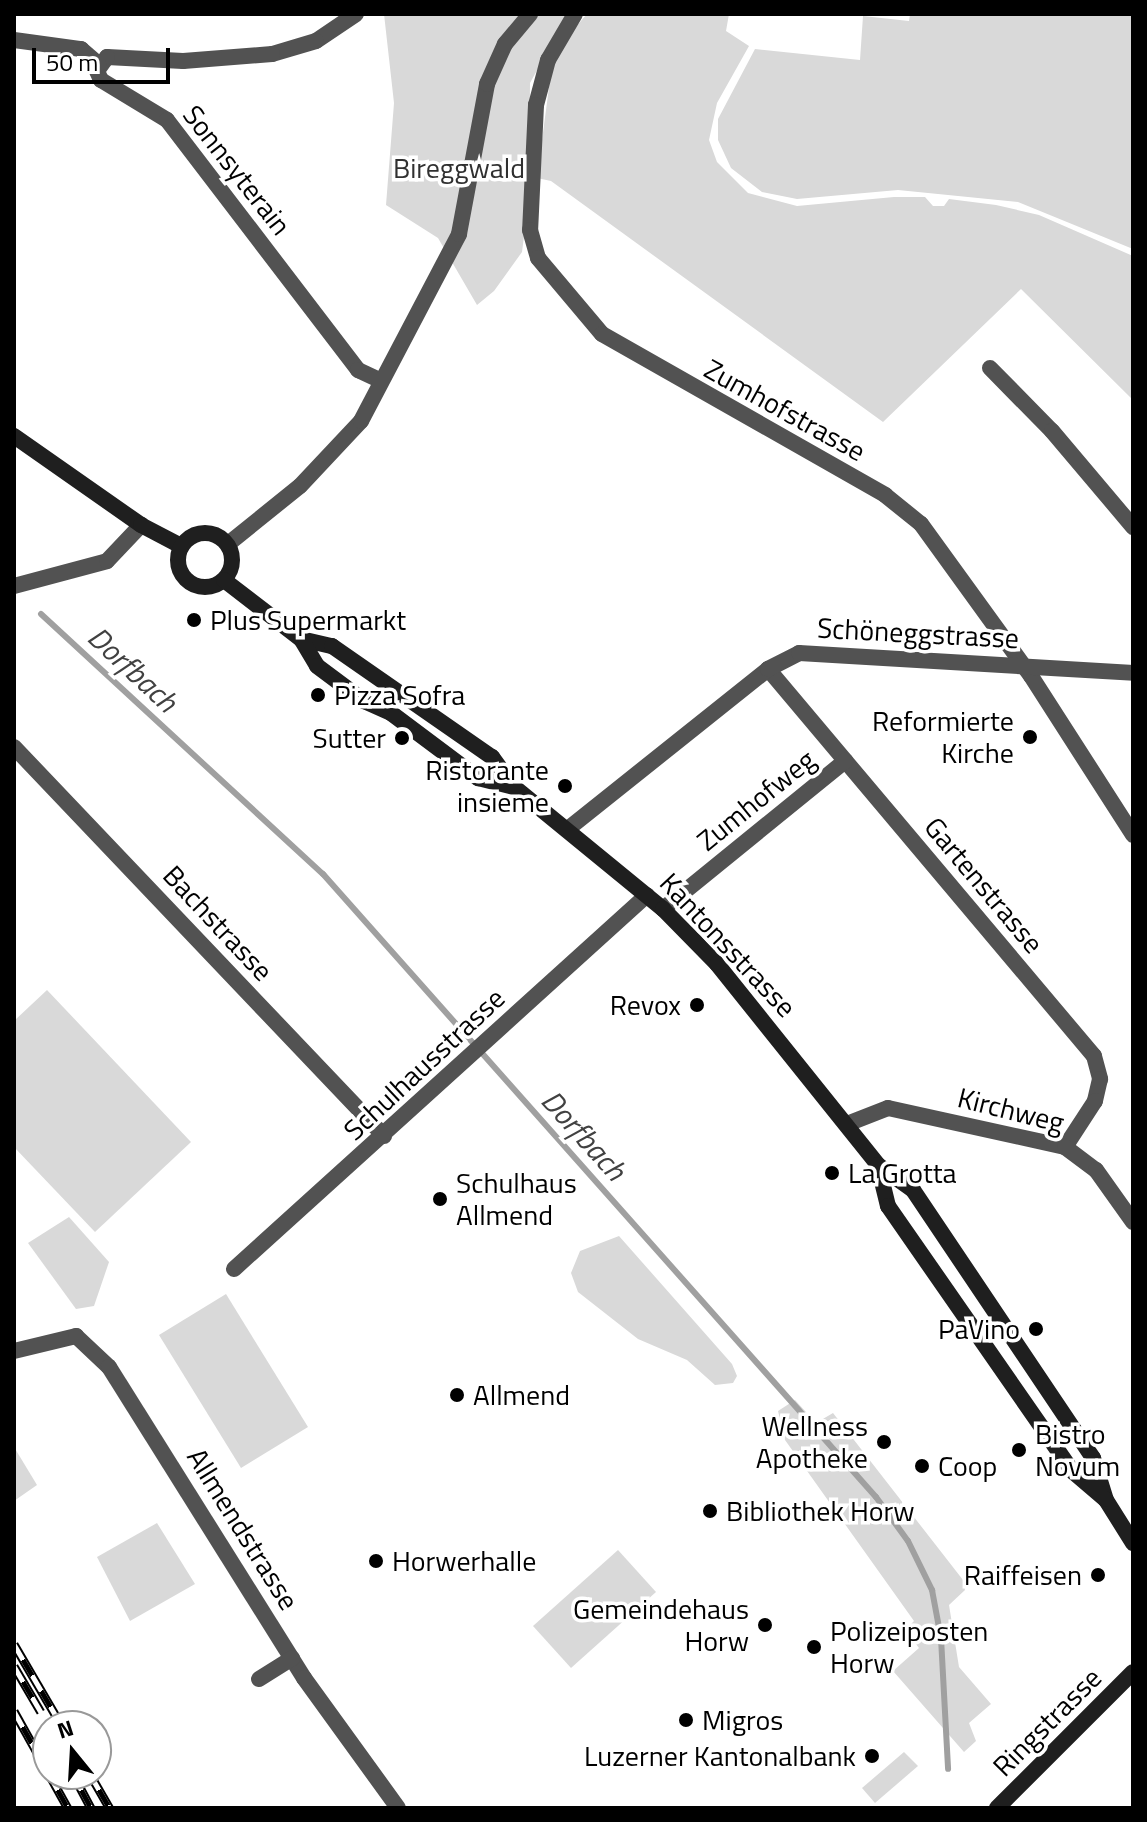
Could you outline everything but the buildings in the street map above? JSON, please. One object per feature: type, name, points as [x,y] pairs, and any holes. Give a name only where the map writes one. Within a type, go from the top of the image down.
[{"type":"main road","points":[[14,436],[141,525],[181,546]]},
{"type":"main road","points":[[204,532],[228,544],[232,567],[224,580],[211,587],[191,583],[179,566],[181,546],[204,532]]},
{"type":"main road","name":"Kantonsstrasse","points":[[224,580],[301,639],[317,666],[364,701],[391,713],[478,778],[514,787]]},
{"type":"main road","name":"Kantonsstrasse","points":[[301,639],[332,646],[492,757],[514,787],[569,828],[663,909],[757,1010],[878,1165],[913,1190],[1093,1458],[1106,1500],[1133,1543]]},
{"type":"main road","name":"Kantonsstrasse","points":[[878,1165],[888,1206],[1072,1471],[1106,1500]]},
{"type":"main road","name":"Ringstrasse","points":[[997,1808],[1133,1672]]},
{"type":"street","name":"Sonnsyterain","points":[[356,14],[316,41],[272,54],[183,61],[107,57],[98,64],[101,80],[167,120],[358,370],[379,380]]},
{"type":"street","points":[[228,544],[339,447],[361,421],[379,380],[437,283],[459,234],[487,84],[505,44],[530,14]]},
{"type":"street","name":"Zumhofstrasse","points":[[575,14],[548,60],[536,105],[533,251],[602,334],[885,495],[921,524],[1020,664],[1133,835]]},
{"type":"street","points":[[14,40],[81,49],[98,64]]},
{"type":"street","points":[[990,368],[1052,431],[1133,527]]},
{"type":"street","points":[[14,586],[107,561],[141,525]]},
{"type":"street","name":"Schöneggstrasse","points":[[569,828],[784,658],[810,652],[1133,673]]},
{"type":"street","name":"Gartenstrasse","points":[[768,669],[1097,1061],[1100,1079],[1095,1101],[1065,1147]]},
{"type":"street","name":"Bachstrasse","points":[[14,747],[384,1136]]},
{"type":"street","name":"Zumhofweg","points":[[663,909],[845,761]]},
{"type":"street","name":"Schulhausstrasse","points":[[234,1269],[647,895]]},
{"type":"street","name":"Kirchweg","points":[[847,1124],[888,1108],[1065,1147],[1096,1170],[1133,1222]]},
{"type":"street","name":"Allmendstrasse","points":[[14,1351],[76,1336],[89,1344],[118,1379],[292,1658],[398,1808]]},
{"type":"street","points":[[259,1679],[292,1658]]},
{"type":"green space","name":"Bireggwald","points":[[384,14],[568,14],[530,83],[529,197],[522,252],[494,291],[477,305],[438,238],[386,205],[394,103]]},
{"type":"green space","points":[[587,14],[729,14],[726,31],[749,46],[717,103],[709,140],[717,162],[748,193],[797,206],[894,197],[925,197],[933,206],[944,206],[949,199],[996,205],[1039,215],[1133,256],[1133,400],[1021,289],[883,422],[551,181],[537,178],[551,72],[567,37]]},
{"type":"green space","points":[[910,14],[1133,14],[1133,249],[1018,202],[898,190],[797,199],[762,192],[731,168],[718,140],[718,119],[755,49],[860,60],[863,16],[909,21]]},
{"type":"green space","points":[[47,990],[191,1142],[95,1232],[14,1147],[14,1021]]},
{"type":"green space","points":[[69,1217],[109,1262],[94,1306],[76,1309],[28,1243]]},
{"type":"green space","points":[[619,1236],[732,1364],[737,1376],[733,1383],[715,1385],[687,1360],[638,1339],[578,1292],[571,1273],[580,1251]]},
{"type":"green space","points":[[226,1294],[308,1427],[241,1468],[159,1335]]},
{"type":"green space","points":[[795,1400],[816,1423],[833,1413],[963,1580],[965,1590],[949,1605],[959,1667],[991,1704],[969,1723],[976,1741],[964,1752],[893,1671],[919,1648],[905,1630],[914,1621],[785,1440],[778,1411]]},
{"type":"green space","points":[[14,1447],[37,1485],[14,1501]]},
{"type":"green space","points":[[157,1523],[195,1584],[130,1621],[97,1557]]},
{"type":"green space","points":[[618,1550],[656,1592],[571,1668],[533,1626]]},
{"type":"green space","points":[[904,1752],[918,1766],[875,1803],[862,1788]]},
{"type":"waterway","name":"Dorfbach","points":[[41,614],[323,874],[876,1497],[908,1541],[932,1590],[941,1638],[948,1769]]},
{"type":"railway","points":[[14,1644],[53,1710]]},
{"type":"railway","points":[[14,1666],[40,1710]]},
{"type":"railway","points":[[14,1711],[32,1743]]},
{"type":"railway","points":[[58,1790],[68,1808]]},
{"type":"railway","points":[[81,1790],[91,1808]]},
{"type":"railway","points":[[99,1790],[110,1808]]},
{"type":"place","name":"Plus Supermarkt","points":[[194,620]]},
{"type":"place","name":"Pizza Sofra","points":[[318,695]]},
{"type":"place","name":"Reformierte Kirche","points":[[1030,737]]},
{"type":"place","name":"Sutter","points":[[402,738]]},
{"type":"place","name":"Ristorante insieme","points":[[565,786]]},
{"type":"place","name":"Revox","points":[[697,1005]]},
{"type":"place","name":"La Grotta","points":[[832,1173]]},
{"type":"place","name":"Schulhaus Allmend","points":[[440,1199]]},
{"type":"place","name":"PaVino","points":[[1036,1329]]},
{"type":"place","name":"Allmend","points":[[457,1395]]},
{"type":"place","name":"Wellness Apotheke","points":[[884,1442]]},
{"type":"place","name":"Bistro Novum","points":[[1019,1450]]},
{"type":"place","name":"Coop","points":[[922,1466]]},
{"type":"place","name":"Bibliothek Horw","points":[[710,1511]]},
{"type":"place","name":"Horwerhalle","points":[[376,1561]]},
{"type":"place","name":"Raiffeisen","points":[[1098,1575]]},
{"type":"place","name":"Gemeindehaus Horw","points":[[765,1625]]},
{"type":"place","name":"Polizeiposten Horw","points":[[814,1647]]},
{"type":"place","name":"Migros","points":[[686,1720]]},
{"type":"place","name":"Luzerner Kantonalbank","points":[[872,1756]]}]
